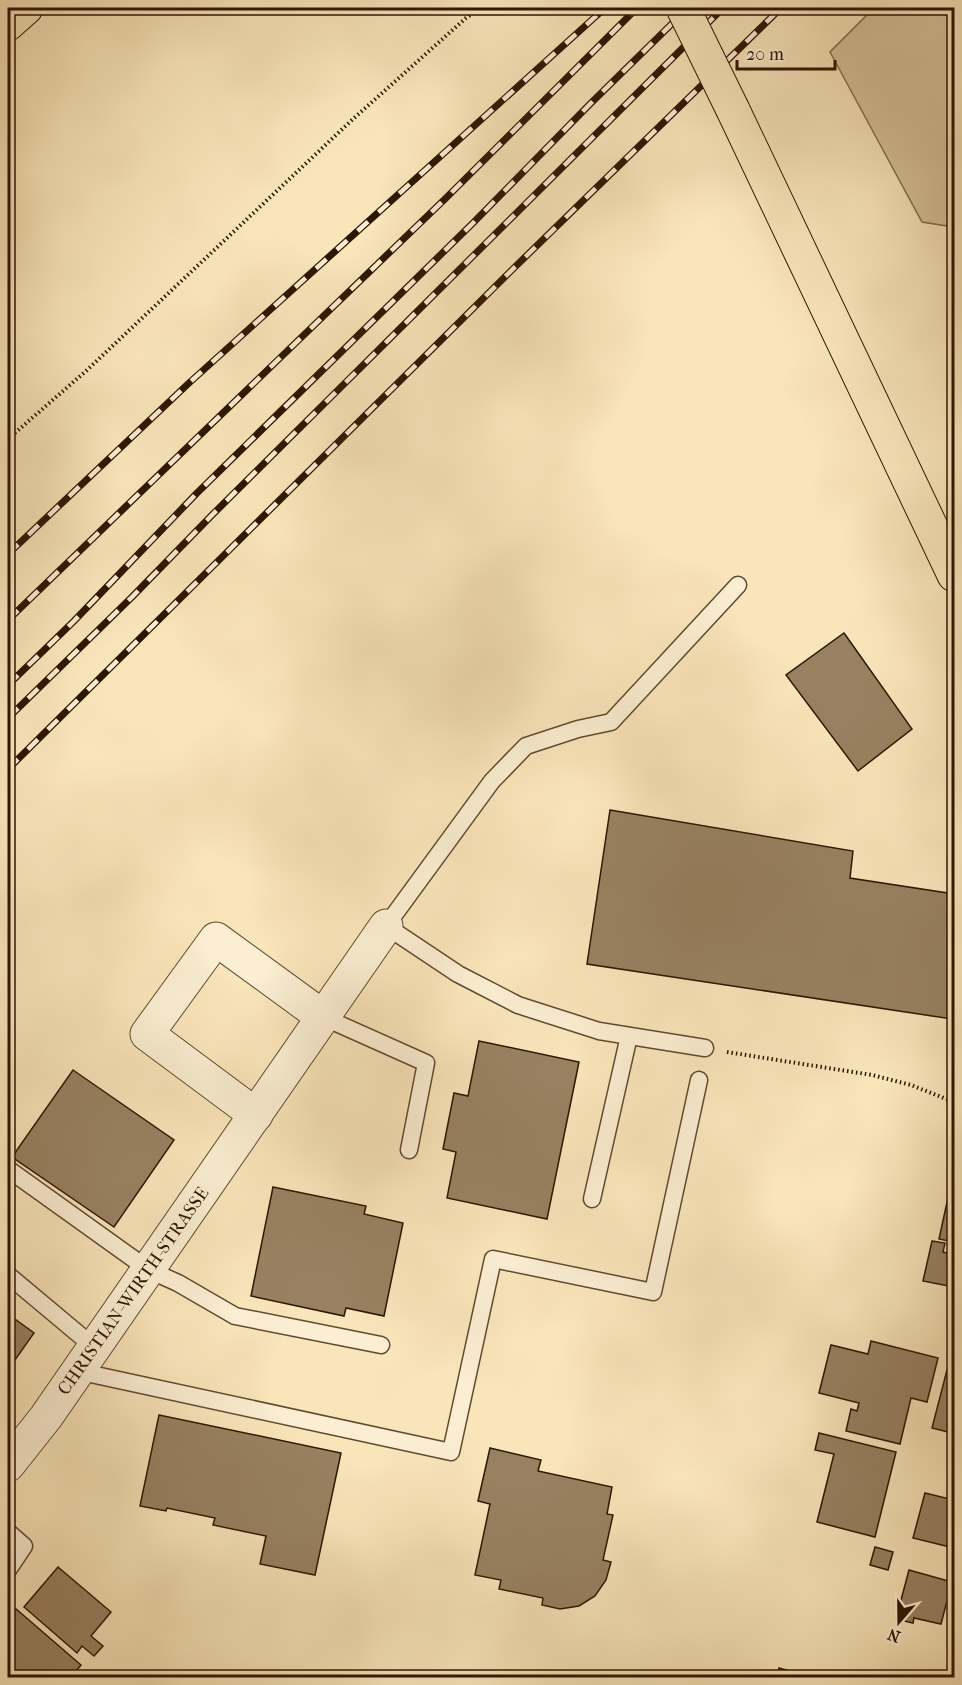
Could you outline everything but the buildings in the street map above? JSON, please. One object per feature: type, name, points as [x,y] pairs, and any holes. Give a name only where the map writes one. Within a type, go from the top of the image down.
[{"type":"main road","points":[[8,24],[26,8]]},
{"type":"main road","points":[[683,8],[954,575]]},
{"type":"street","name":"CHRISTIAN-WIRTH-STRASSE","points":[[8,1465],[46,1417],[386,926]]},
{"type":"street","points":[[256,1115],[147,1034],[216,939],[323,1017]]},
{"type":"lane","points":[[705,1048],[599,1031],[518,1005],[458,974],[386,926],[492,781],[526,746],[578,729],[611,722],[738,585]]},
{"type":"lane","points":[[323,1017],[426,1063],[409,1150]]},
{"type":"lane","points":[[592,1199],[629,1036]]},
{"type":"lane","points":[[8,1275],[85,1359],[451,1452],[493,1259],[653,1292],[699,1080]]},
{"type":"lane","points":[[8,1170],[149,1270],[178,1283],[235,1316],[381,1345]]},
{"type":"lane","points":[[8,1532],[24,1546],[8,1570]]},
{"type":"path","points":[[8,439],[87,371],[353,119],[466,18],[481,8]]},
{"type":"path","points":[[747,1055],[872,1075],[911,1085],[954,1102]]},
{"type":"shaded area","points":[[874,8],[954,8],[954,227],[922,222],[830,52]]},
{"type":"railway","points":[[8,554],[189,383],[605,8]]},
{"type":"railway","points":[[8,620],[445,199],[637,8]]},
{"type":"railway","points":[[8,685],[74,621],[197,493],[473,223],[688,8]]},
{"type":"railway","points":[[8,718],[723,8]]},
{"type":"railway","points":[[8,769],[519,263],[781,8]]}]
